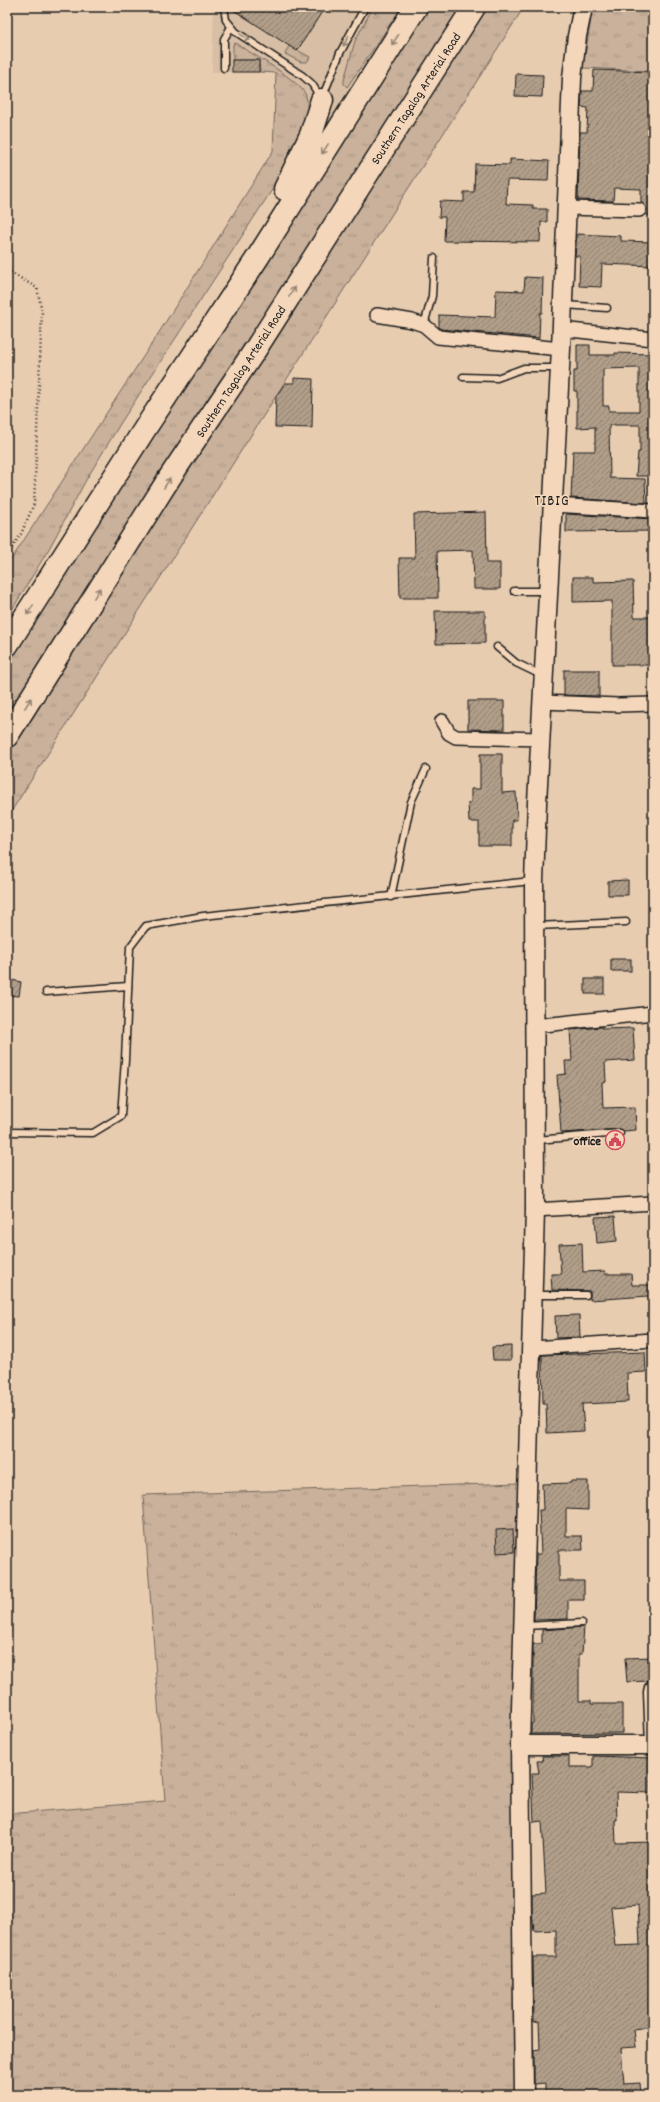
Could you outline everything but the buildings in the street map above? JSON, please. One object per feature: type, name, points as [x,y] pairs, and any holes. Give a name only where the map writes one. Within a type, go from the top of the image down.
[{"type":"highway","points":[[7,645],[146,427],[258,257],[416,7]]},
{"type":"highway","name":"Southern Tagalog Arterial Road","points":[[7,736],[162,490],[255,350],[474,7]]},
{"type":"highway","points":[[51,577],[140,415],[213,306],[279,201],[298,166],[311,135],[322,100]]},
{"type":"street","points":[[524,2095],[520,1745],[534,1295],[534,881],[540,739],[561,350],[572,78],[577,36],[583,7]]},
{"type":"street","points":[[567,208],[639,210]]},
{"type":"street","points":[[377,315],[412,321],[424,325],[438,337],[561,350]]},
{"type":"street","points":[[561,330],[653,338]]},
{"type":"street","points":[[553,506],[653,511]]},
{"type":"street","points":[[542,702],[653,704]]},
{"type":"street","points":[[442,721],[449,733],[456,737],[540,739]]},
{"type":"street","points":[[534,1026],[653,1012]]},
{"type":"street","points":[[535,1210],[653,1203]]},
{"type":"street","points":[[533,1348],[653,1340]]},
{"type":"street","points":[[520,1745],[651,1745]]},
{"type":"lane","points":[[224,7],[226,20],[231,27],[304,76],[312,84],[322,100]]},
{"type":"lane","points":[[322,100],[340,53],[366,7]]},
{"type":"lane","points":[[224,68],[224,39],[231,27]]},
{"type":"lane","points":[[424,325],[432,296],[434,258]]},
{"type":"lane","points":[[562,305],[607,308]]},
{"type":"lane","points":[[463,377],[497,378],[524,368],[560,368]]},
{"type":"lane","points":[[514,591],[548,591]]},
{"type":"lane","points":[[497,647],[516,663],[544,676]]},
{"type":"lane","points":[[391,897],[411,802],[426,769]]},
{"type":"lane","points":[[7,1132],[93,1133],[121,1116],[130,947],[146,926],[203,916],[534,881]]},
{"type":"lane","points":[[534,926],[626,922]]},
{"type":"lane","points":[[46,992],[128,986]]},
{"type":"lane","points":[[535,1140],[620,1133]]},
{"type":"lane","points":[[534,1295],[586,1296]]},
{"type":"lane","points":[[652,1296],[653,1340]]},
{"type":"lane","points":[[524,1626],[582,1623]]},
{"type":"lane","points":[[651,1745],[647,1692],[648,1687],[653,1682]]},
{"type":"path","points":[[7,270],[37,288],[42,311],[34,504],[21,534],[7,555]]},
{"type":"shaded area","points":[[214,7],[407,7],[321,141],[273,151],[276,72],[212,72]]},
{"type":"green space","points":[[373,7],[402,7],[347,87],[344,84],[344,80],[355,41]]},
{"type":"green space","points":[[427,7],[462,7],[7,715],[7,660]]},
{"type":"green space","points":[[488,7],[524,7],[7,818],[7,754],[98,609]]},
{"type":"green space","points":[[593,7],[653,7],[653,71],[583,68]]},
{"type":"green space","points":[[235,43],[286,75],[303,90],[306,96],[307,112],[304,128],[298,144],[292,159],[120,424],[86,480],[50,547],[7,618],[7,566],[158,334],[273,151],[276,73],[260,72],[259,60],[233,60],[233,44]]},
{"type":"green space","points":[[289,46],[310,57],[307,62],[301,62],[285,54]]},
{"type":"green space","points":[[520,1483],[516,2095],[7,2095],[7,1814],[165,1801],[143,1495]]},
{"type":"place","name":"office","points":[[615,1140]]},
{"type":"district","name":"TIBIG","points":[[552,500]]}]
